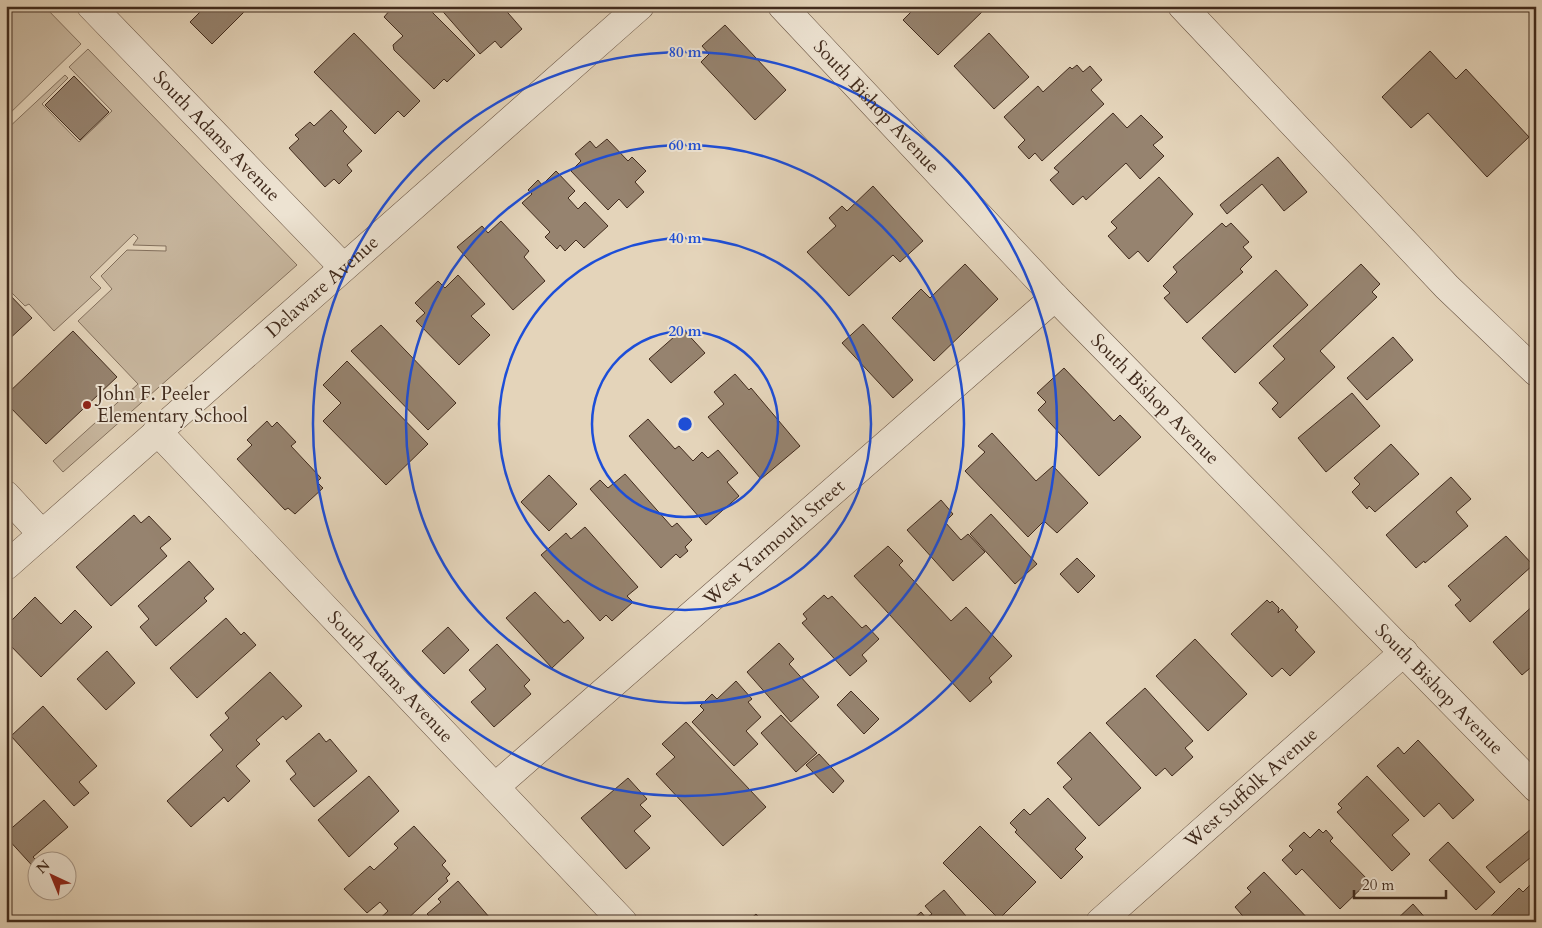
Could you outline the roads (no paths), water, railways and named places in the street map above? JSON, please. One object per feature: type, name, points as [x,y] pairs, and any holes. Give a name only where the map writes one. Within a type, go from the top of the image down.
[{"type":"street","name":"South Adams Avenue","points":[[91,6],[343,267]]},
{"type":"street","name":"Delaware Avenue","points":[[6,566],[640,6]]},
{"type":"street","name":"South Bishop Avenue","points":[[782,6],[1055,297],[1536,788]]},
{"type":"street","points":[[1182,6],[1447,287],[1536,372]]},
{"type":"street","name":"West Yarmouth Street","points":[[495,787],[1055,297]]},
{"type":"street","name":"South Adams Avenue","points":[[157,431],[623,922]]},
{"type":"street","points":[[6,495],[42,534]]},
{"type":"street","name":"West Suffolk Avenue","points":[[1100,922],[1404,652]]},
{"type":"place","name":"John F. Peeler Elementary School","points":[[87,405]]}]
